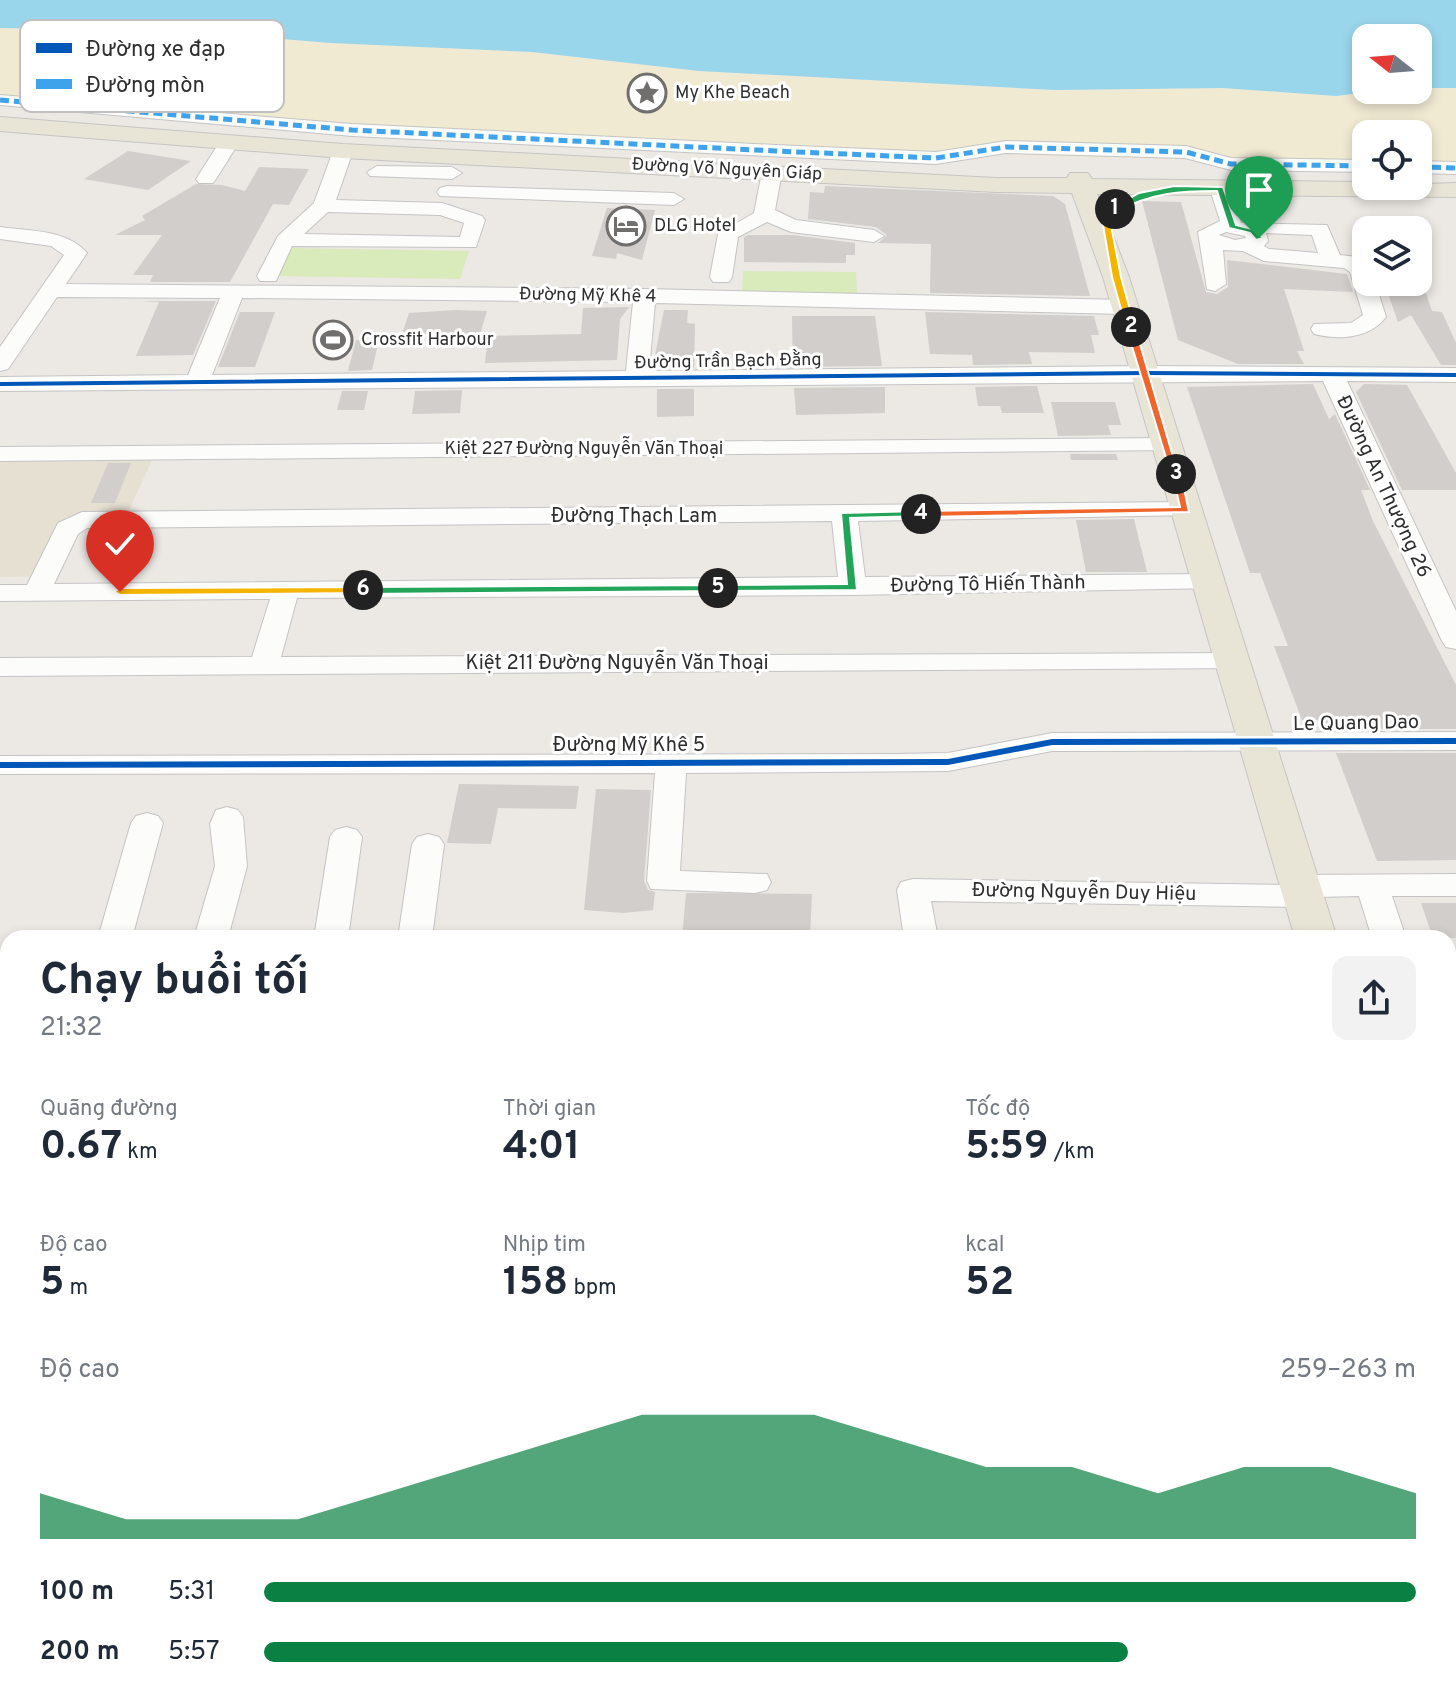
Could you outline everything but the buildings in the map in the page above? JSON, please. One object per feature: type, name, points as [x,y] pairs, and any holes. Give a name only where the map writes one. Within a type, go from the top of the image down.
[{"type":"main road","name":"Đường Võ Nguyên Giáp","points":[[2,123],[348,139],[450,183],[548,161],[617,152],[773,161],[985,179]]},
{"type":"main road","name":"Đường Võ Nguyên Giáp","points":[[2,123],[215,132],[985,179],[1456,190]]},
{"type":"main road","name":"Đường Võ Nguyên Giáp","points":[[985,179],[991,162],[1184,168],[1218,185]]},
{"type":"main road","points":[[985,179],[1050,190],[1099,219]]},
{"type":"main road","name":"Đường Võ Nguyên Giáp","points":[[1090,183],[1174,189],[1352,182]]},
{"type":"main road","points":[[1432,182],[1456,182]]},
{"type":"main road","points":[[1090,183],[1313,930]]},
{"type":"main road","points":[[1099,219],[1120,204],[1142,195],[1174,189]]},
{"type":"street","points":[[0,100],[20,104]]},
{"type":"street","points":[[75,112],[222,131],[206,179]]},
{"type":"street","points":[[268,276],[285,240],[323,206],[338,173],[348,139],[494,140],[617,152],[579,217],[526,215],[548,161]]},
{"type":"street","points":[[767,214],[768,182],[773,161],[936,158],[1006,147],[1186,152],[1231,164],[1352,166]]},
{"type":"street","points":[[1432,167],[1456,168]]},
{"type":"street","points":[[377,172],[534,195],[674,199]]},
{"type":"street","points":[[323,206],[450,183]]},
{"type":"street","points":[[285,240],[469,243],[475,220],[450,183]]},
{"type":"street","points":[[1218,185],[1245,235],[1264,255],[1331,259],[1350,262],[1360,269],[1375,317],[1356,330],[1322,329]]},
{"type":"street","points":[[767,214],[791,226],[874,236]]},
{"type":"street","points":[[721,277],[728,234],[767,214]]},
{"type":"street","points":[[0,233],[57,241],[76,253],[51,290],[10,332],[0,364]]},
{"type":"street","points":[[1215,284],[1212,242],[1226,246],[1245,235]]},
{"type":"street","name":"Đường Mỹ Khê 4","points":[[51,290],[645,296],[1121,292]]},
{"type":"street","points":[[197,382],[234,292]]},
{"type":"street","points":[[637,379],[645,296]]},
{"type":"street","name":"Đường Trần Bạch Đằng","points":[[0,384],[1146,373],[1456,375]]},
{"type":"street","name":"Đường An Thượng 26","points":[[1332,375],[1456,641]]},
{"type":"street","name":"Kiệt 227 Đường Nguyễn Văn Thoại","points":[[0,454],[1168,445]]},
{"type":"street","name":"Đường Thạch Lam","points":[[37,592],[67,529],[82,520],[1186,510]]},
{"type":"street","points":[[844,515],[853,587]]},
{"type":"street","name":"Đường Tô Hiến Thành","points":[[0,593],[1207,582]]},
{"type":"street","points":[[264,665],[286,591]]},
{"type":"street","name":"Kiệt 211 Đường Nguyễn Văn Thoại","points":[[0,667],[1234,662]]},
{"type":"street","name":"Le Quang Dao","points":[[1256,744],[1456,741]]},
{"type":"street","name":"Đường Mỹ Khê 5","points":[[0,765],[948,762],[1052,742],[1256,744]]},
{"type":"street","points":[[671,764],[663,881],[755,882]]},
{"type":"street","points":[[213,930],[231,866],[232,856],[225,835],[227,817]]},
{"type":"street","points":[[117,930],[147,823]]},
{"type":"street","points":[[332,930],[346,837]]},
{"type":"street","points":[[416,930],[428,844]]},
{"type":"street","points":[[1301,891],[1372,885],[1456,885]]},
{"type":"street","points":[[1372,885],[1386,930]]},
{"type":"street","name":"Đường Nguyễn Duy Hiệu","points":[[920,930],[913,890],[1301,891]]},
{"type":"shaded area","points":[[153,458],[128,512],[84,513],[59,576],[0,577],[0,459]]},
{"type":"sand","name":"My Khe Beach","points":[[0,28],[20,28],[20,101],[0,99]]},
{"type":"sand","name":"My Khe Beach","points":[[284,37],[532,52],[699,71],[1054,90],[1222,88],[1336,96],[1352,94],[1352,104],[1432,104],[1432,89],[1456,88],[1456,163],[1432,163],[1432,120],[1352,120],[1352,162],[1117,158],[635,141],[302,125],[151,112],[284,112]]},
{"type":"green space","points":[[288,248],[469,251],[460,279],[275,276]]},
{"type":"green space","points":[[743,271],[856,272],[857,295],[742,293]]},
{"type":"water","points":[[0,0],[1456,0],[1456,88],[1432,88],[1432,24],[1352,24],[1352,94],[1336,96],[1222,88],[1054,90],[699,71],[532,52],[284,39],[284,20],[20,20],[20,28],[0,28]]},
{"type":"marked path","points":[[0,100],[20,102]]},
{"type":"marked path","points":[[141,112],[352,130],[776,151],[936,158],[1006,147],[1186,152],[1231,164],[1352,166]]},
{"type":"marked path","points":[[1432,167],[1456,168]]},
{"type":"cycle path","points":[[0,384],[1146,373],[1456,375]]},
{"type":"cycle path","points":[[0,765],[898,763],[948,762],[1052,742],[1456,741]]},
{"type":"place","name":"My Khe Beach","points":[[647,93]]},
{"type":"place","name":"DLG Hotel","points":[[626,226]]},
{"type":"place","name":"Crossfit Harbour","points":[[333,340]]},
{"type":"route","points":[[120,592],[853,587],[844,515],[1186,510],[1116,277],[1106,219],[1120,204],[1142,195],[1174,189],[1220,189],[1232,226],[1253,231],[1259,238]]}]
